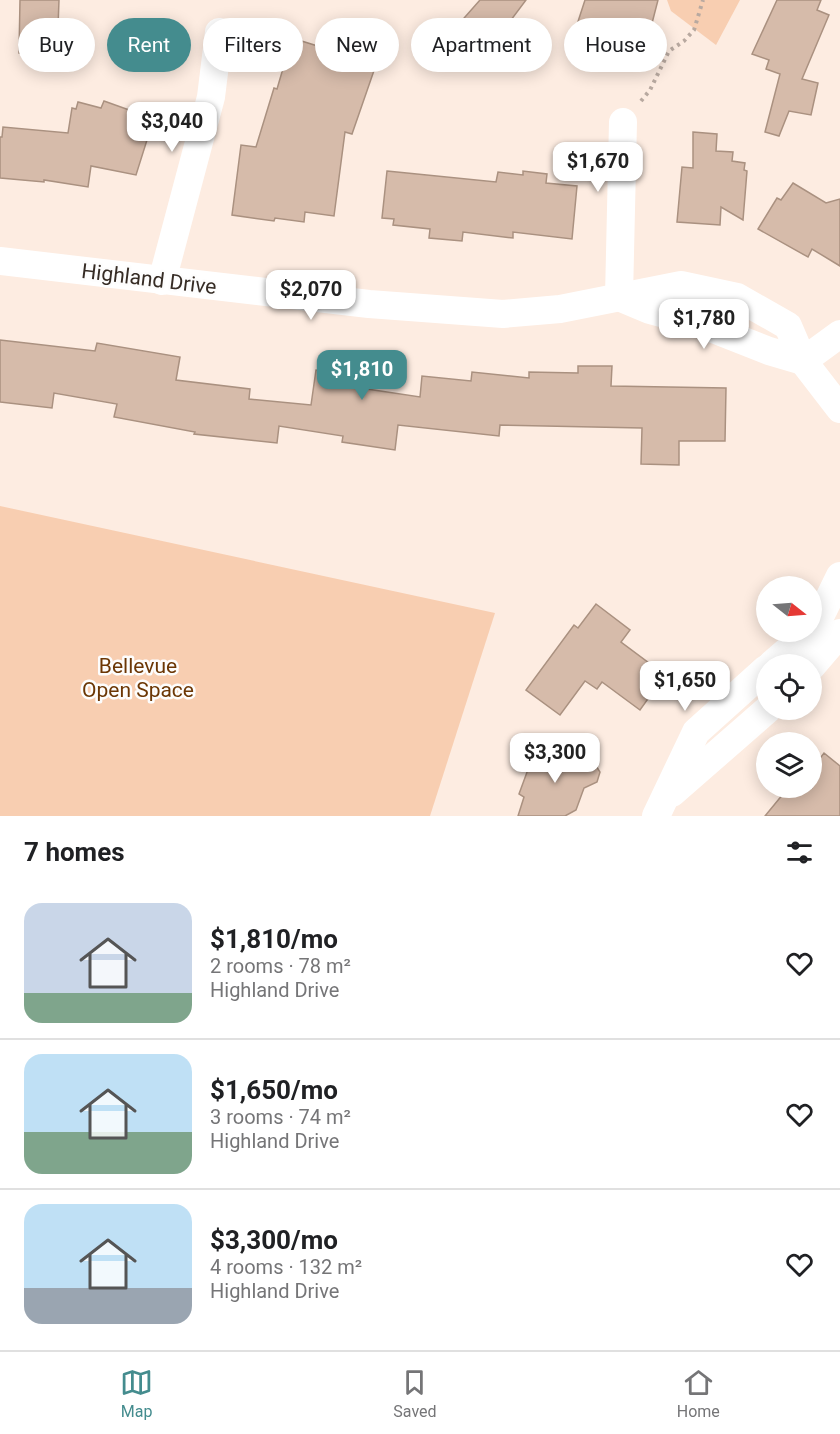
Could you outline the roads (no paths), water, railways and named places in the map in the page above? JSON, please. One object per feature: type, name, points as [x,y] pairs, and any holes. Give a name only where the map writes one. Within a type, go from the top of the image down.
[{"type":"street","points":[[162,281],[211,97],[214,72]]},
{"type":"street","points":[[623,122],[619,297],[650,310],[698,323],[769,351],[803,361],[840,334]]},
{"type":"street","name":"Highland Drive","points":[[0,261],[369,304],[503,314],[560,309],[681,285],[737,297],[788,326],[803,361],[840,409]]},
{"type":"street","points":[[822,613],[840,576]]},
{"type":"street","points":[[822,654],[840,633]]},
{"type":"street","points":[[783,654],[797,642]]},
{"type":"street","points":[[660,808],[696,732],[756,678]]},
{"type":"street","points":[[660,808],[756,720]]},
{"type":"park label","name":"Bellevue Open Space","points":[[138,678]]}]
